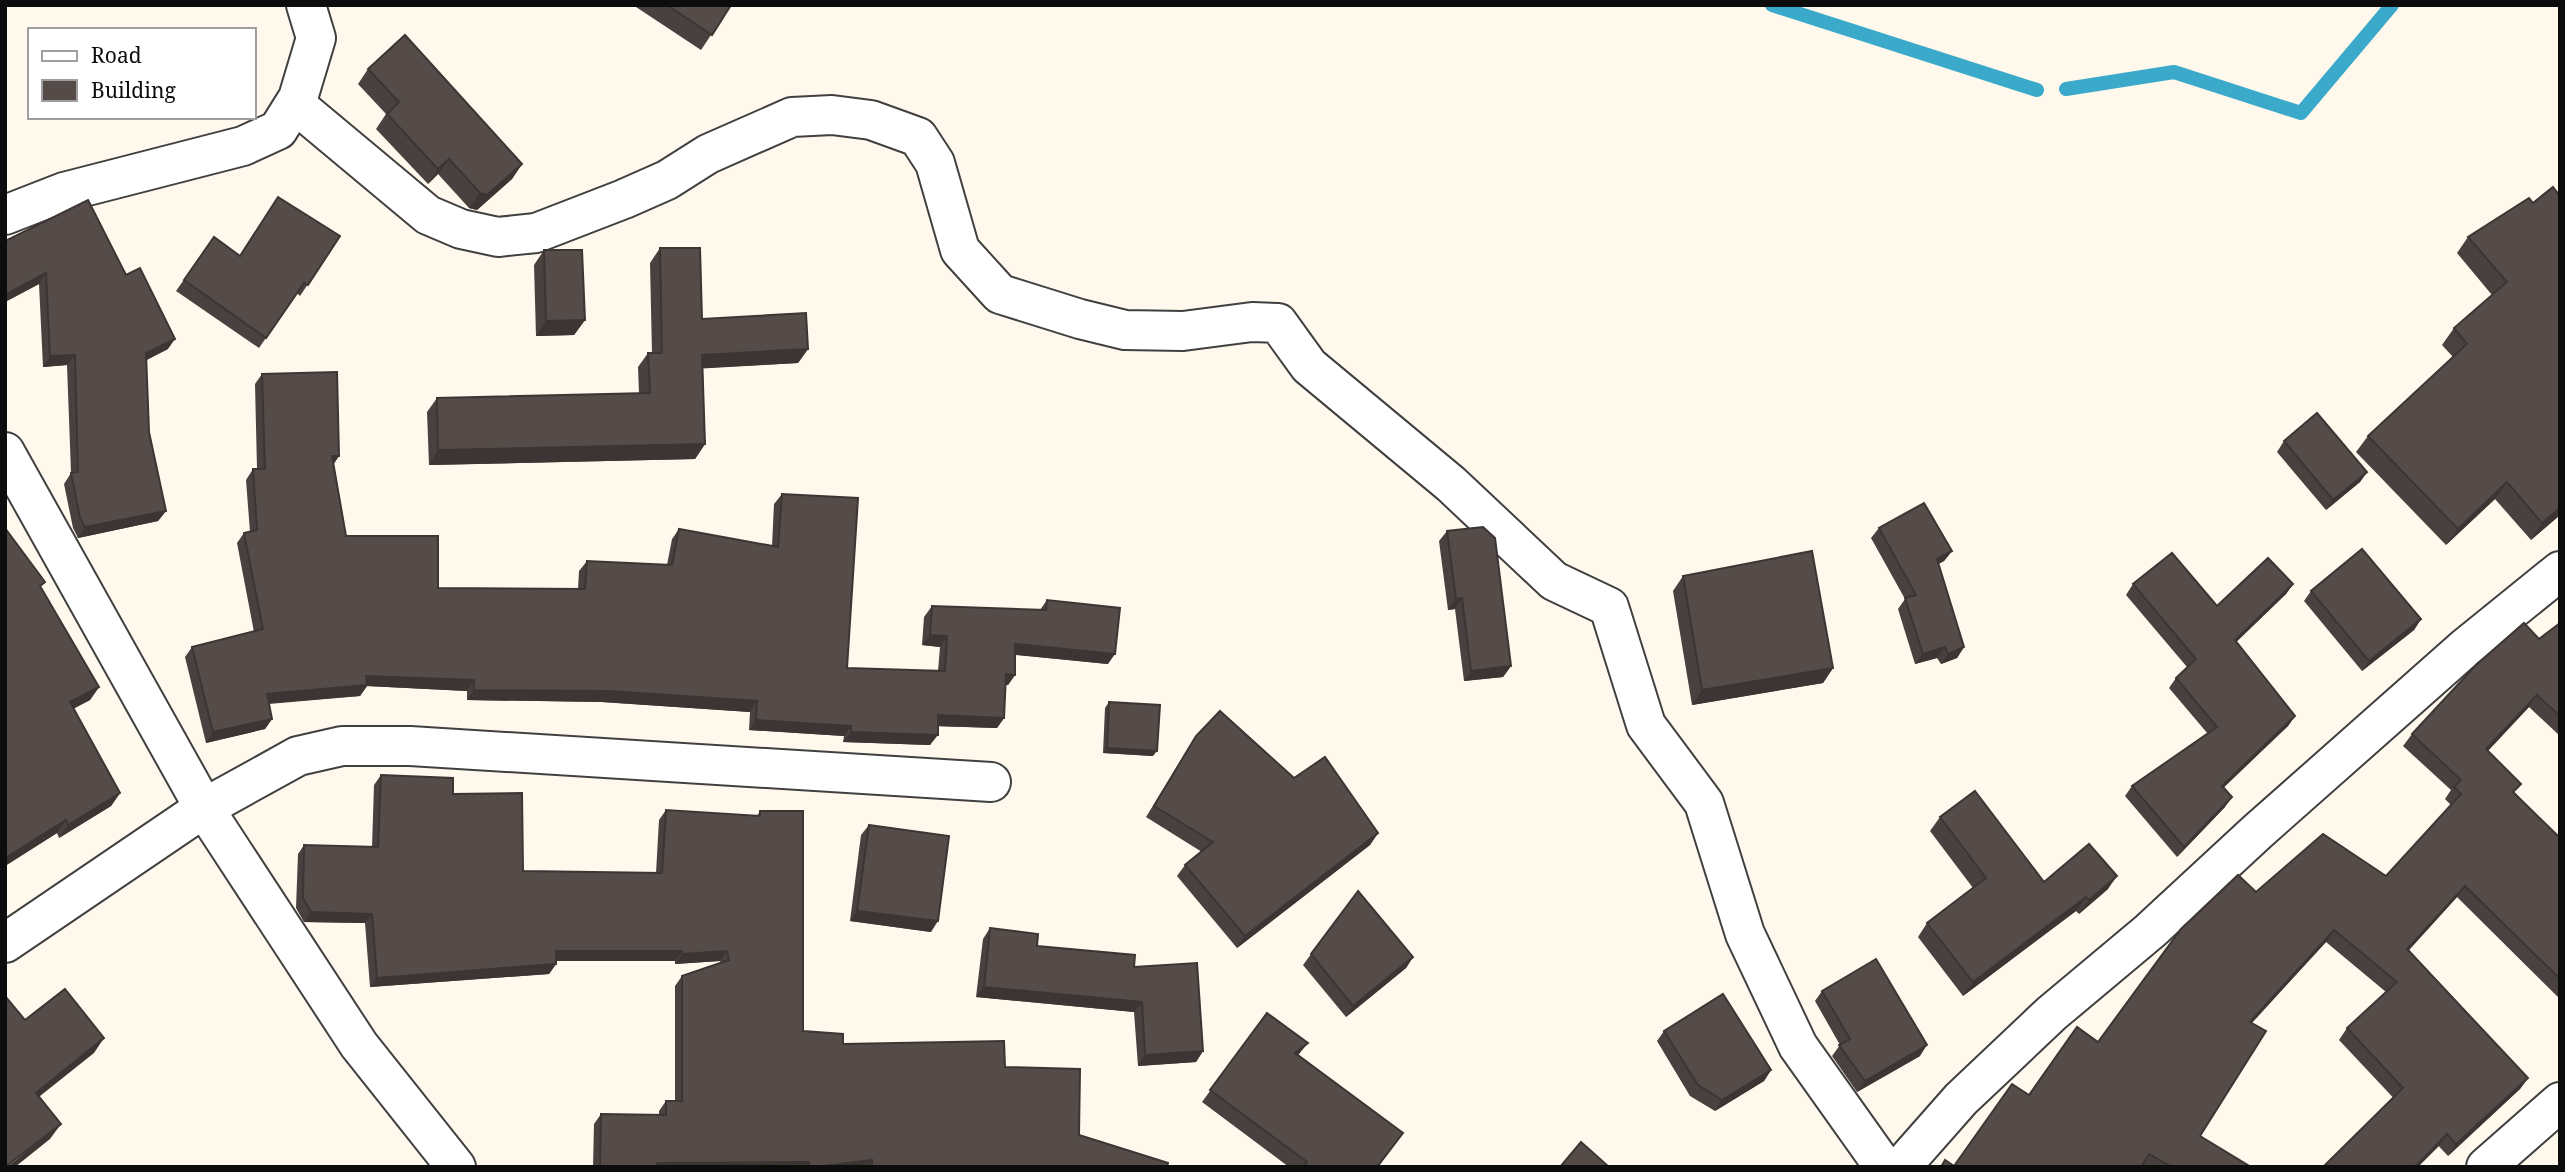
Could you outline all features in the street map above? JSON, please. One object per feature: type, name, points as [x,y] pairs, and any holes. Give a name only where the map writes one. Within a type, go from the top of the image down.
[{"type":"street","points":[[5,215],[64,192],[243,146],[278,130],[295,104],[316,38],[306,5]]},
{"type":"street","points":[[295,104],[428,215],[461,229],[498,237],[536,233],[624,199],[667,180],[708,154],[792,117],[832,115],[871,120],[918,137],[940,176],[960,250],[1000,294],[1125,330],[1183,331],[1252,323],[1278,323],[1309,366],[1451,484],[1554,581],[1609,607],[1646,724],[1704,803],[1745,934],[1798,1046],[1884,1167]]},
{"type":"street","points":[[5,452],[114,641],[204,808],[359,1045],[456,1167]]},
{"type":"street","points":[[1901,1167],[1961,1099],[2052,1013],[2150,931],[2257,832],[2466,647],[2560,571]]},
{"type":"street","points":[[5,943],[204,808],[298,757],[342,746],[410,746],[991,782]]},
{"type":"street","points":[[2486,1167],[2560,1102]]},
{"type":"building","points":[[667,5],[731,5],[712,35]]},
{"type":"building","points":[[405,35],[522,164],[487,195],[480,193],[449,159],[438,169],[387,114],[399,102],[368,69]]},
{"type":"building","points":[[2553,187],[2560,196],[2560,508],[2542,523],[2507,482],[2458,529],[2368,436],[2467,344],[2454,328],[2507,282],[2468,237],[2529,198],[2533,203]]},
{"type":"building","points":[[278,197],[340,236],[308,285],[304,283],[266,338],[184,280],[214,237],[240,256]]},
{"type":"building","points":[[88,200],[126,275],[140,268],[175,339],[146,353],[149,432],[166,511],[85,527],[80,518],[71,473],[78,472],[75,355],[50,356],[46,273],[5,295],[5,241]]},
{"type":"building","points":[[660,248],[700,248],[702,319],[806,313],[808,349],[702,355],[705,444],[438,450],[437,398],[650,393],[648,353],[662,353]]},
{"type":"building","points":[[544,250],[582,250],[585,320],[546,321]]},
{"type":"building","points":[[337,372],[339,456],[332,456],[346,536],[438,536],[438,588],[585,589],[587,561],[672,565],[679,529],[778,547],[782,494],[858,498],[847,668],[945,671],[947,636],[930,635],[932,606],[1046,610],[1047,600],[1120,608],[1115,654],[1015,644],[1015,675],[1006,674],[1004,718],[938,715],[938,735],[851,732],[851,726],[756,720],[757,701],[609,691],[474,690],[474,680],[366,676],[367,685],[267,694],[272,719],[213,732],[192,647],[263,629],[244,533],[257,530],[253,469],[265,469],[262,374]]},
{"type":"building","points":[[2317,413],[2367,472],[2333,500],[2284,441]]},
{"type":"building","points":[[1924,503],[1952,551],[1937,559],[1964,647],[1948,654],[1945,647],[1923,654],[1905,598],[1916,595],[1879,528]]},
{"type":"building","points":[[1483,527],[1495,538],[1511,666],[1471,671],[1462,598],[1456,599],[1447,531]]},
{"type":"building","points":[[5,528],[45,582],[40,586],[99,687],[70,702],[120,793],[68,825],[66,820],[5,858]]},
{"type":"building","points":[[2362,549],[2421,619],[2369,661],[2311,591]]},
{"type":"building","points":[[1812,551],[1833,668],[1702,690],[1683,576]]},
{"type":"building","points":[[2172,553],[2217,606],[2268,558],[2293,584],[2235,640],[2295,716],[2222,786],[2232,797],[2184,847],[2132,786],[2217,727],[2176,678],[2196,659],[2133,584]]},
{"type":"building","points":[[2524,623],[2539,639],[2560,623],[2560,716],[2537,695],[2486,749],[2521,784],[2513,792],[2560,838],[2560,979],[2465,886],[2407,949],[2528,1078],[2456,1144],[2447,1134],[2415,1167],[2323,1167],[2403,1088],[2347,1028],[2397,982],[2334,930],[2250,1022],[2266,1031],[2200,1136],[2251,1167],[2172,1167],[2149,1154],[2141,1167],[1941,1167],[1945,1160],[1954,1166],[2012,1084],[2029,1095],[2077,1027],[2098,1042],[2181,929],[2238,875],[2256,892],[2323,834],[2386,876],[2461,794],[2454,787],[2461,780],[2412,734],[2476,665]]},
{"type":"building","points":[[1109,702],[1160,705],[1157,751],[1107,748]]},
{"type":"building","points":[[1220,711],[1294,778],[1325,757],[1378,833],[1245,936],[1185,865],[1213,842],[1154,806],[1196,736]]},
{"type":"building","points":[[381,775],[453,778],[453,794],[522,793],[523,871],[662,873],[666,810],[760,816],[760,811],[803,811],[803,1031],[843,1034],[843,1044],[1004,1041],[1005,1067],[1080,1069],[1079,1135],[1168,1163],[1167,1167],[872,1167],[872,1160],[816,1167],[809,1167],[809,1162],[657,1163],[657,1167],[600,1167],[601,1114],[666,1115],[666,1101],[682,1101],[682,976],[729,960],[727,951],[682,954],[682,951],[556,951],[556,964],[377,978],[372,914],[311,912],[303,898],[304,845],[378,847]]},
{"type":"building","points":[[1975,791],[2044,882],[2089,844],[2117,876],[2089,900],[2086,897],[1973,982],[1927,923],[1986,878],[1940,817]]},
{"type":"building","points":[[869,825],[949,836],[938,921],[857,911]]},
{"type":"building","points":[[1358,891],[1413,957],[1353,1006],[1311,954]]},
{"type":"building","points":[[990,928],[1038,934],[1037,946],[1135,955],[1134,967],[1197,963],[1203,1051],[1145,1055],[1142,1002],[984,987]]},
{"type":"building","points":[[1876,959],[1927,1045],[1865,1081],[1839,1045],[1850,1039],[1822,991]]},
{"type":"building","points":[[65,989],[104,1038],[36,1093],[61,1124],[5,1167],[5,996],[25,1020]]},
{"type":"building","points":[[1723,994],[1771,1070],[1722,1100],[1698,1085],[1664,1031]]},
{"type":"building","points":[[1267,1013],[1308,1043],[1295,1053],[1403,1133],[1377,1167],[1303,1167],[1307,1162],[1210,1090]]},
{"type":"building","points":[[1581,1142],[1609,1167],[1560,1167]]},
{"type":"waterway","points":[[1772,5],[2037,90]]},
{"type":"waterway","points":[[2066,89],[2174,72],[2301,113],[2392,5]]}]
